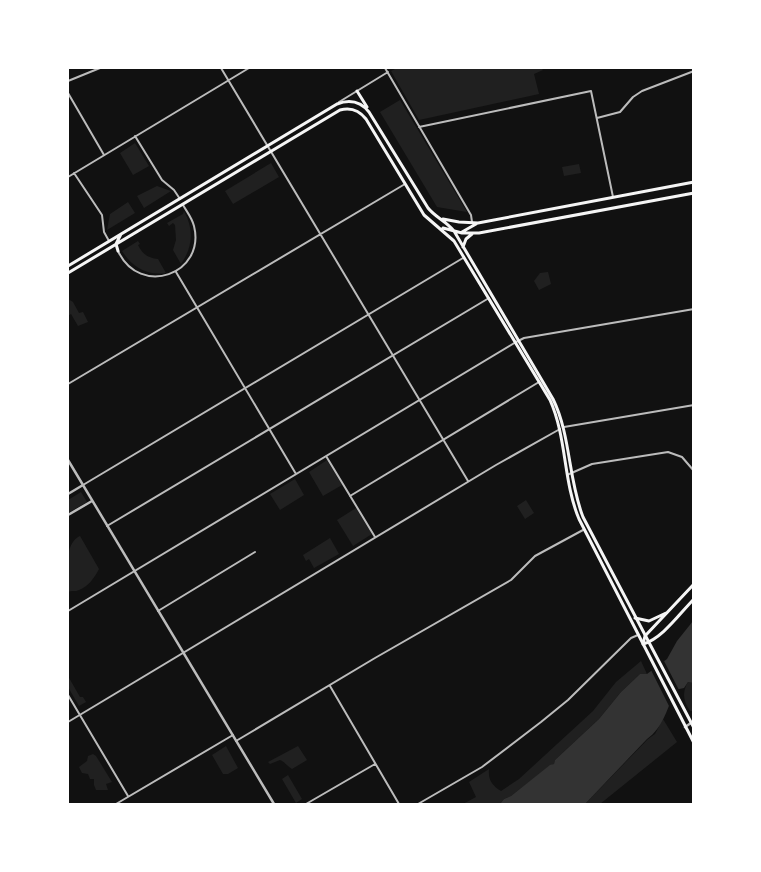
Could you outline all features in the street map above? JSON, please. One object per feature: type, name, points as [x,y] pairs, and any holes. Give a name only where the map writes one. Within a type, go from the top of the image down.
[{"type":"main road","points":[[357,91],[428,208],[454,231],[464,257],[518,341]]},
{"type":"main road","points":[[68,266],[337,104],[345,101],[356,102],[364,106],[369,112]]},
{"type":"main road","points":[[68,274],[340,110],[353,109],[364,116],[424,215],[451,236],[462,250],[542,381],[562,428],[573,502],[584,530],[694,743]]},
{"type":"main road","points":[[439,218],[478,223],[694,182]]},
{"type":"main road","points":[[434,224],[454,231],[473,234],[694,193]]},
{"type":"main road","points":[[174,209],[180,198]]},
{"type":"main road","points":[[458,239],[462,232],[478,223]]},
{"type":"main road","points":[[118,251],[116,244],[121,234]]},
{"type":"main road","points":[[462,250],[465,240],[473,234]]},
{"type":"main road","points":[[569,475],[588,528],[694,728]]},
{"type":"main road","points":[[643,644],[645,636],[694,584]]},
{"type":"main road","points":[[643,644],[649,643],[659,636],[694,599]]},
{"type":"main road","points":[[634,617],[649,621],[668,613]]},
{"type":"main road","points":[[668,613],[668,620],[674,619]]},
{"type":"main road","points":[[638,635],[645,636]]},
{"type":"street","points":[[68,81],[100,68]]},
{"type":"street","points":[[221,68],[468,481]]},
{"type":"street","points":[[68,177],[249,68]]},
{"type":"street","points":[[385,68],[471,215],[473,223]]},
{"type":"street","points":[[596,118],[620,112],[642,90],[694,71]]},
{"type":"street","points":[[337,104],[388,72]]},
{"type":"street","points":[[419,127],[591,91],[613,197]]},
{"type":"street","points":[[68,93],[104,155]]},
{"type":"street","points":[[135,136],[162,180],[180,198]]},
{"type":"street","points":[[74,173],[102,215],[104,232],[109,241]]},
{"type":"street","points":[[68,384],[404,184]]},
{"type":"street","points":[[118,251],[127,264],[142,274],[160,277],[176,272],[189,257],[195,242],[193,222],[183,204]]},
{"type":"street","points":[[68,494],[464,257]]},
{"type":"street","points":[[176,272],[296,474]]},
{"type":"street","points":[[107,526],[489,298]]},
{"type":"street","points":[[68,610],[518,341],[694,309]]},
{"type":"street","points":[[350,496],[542,381]]},
{"type":"street","points":[[68,722],[468,481],[562,428],[694,405]]},
{"type":"street","points":[[569,475],[592,464],[668,452],[682,457],[694,471]]},
{"type":"street","points":[[326,456],[375,537]]},
{"type":"street","points":[[68,460],[274,804]]},
{"type":"street","points":[[68,516],[92,501]]},
{"type":"street","points":[[236,741],[511,580],[535,556],[588,528]]},
{"type":"street","points":[[158,611],[255,552]]},
{"type":"street","points":[[418,804],[482,767],[541,722],[568,700],[631,638],[638,635]]},
{"type":"street","points":[[330,686],[399,804]]},
{"type":"street","points":[[68,695],[129,797]]},
{"type":"street","points":[[685,727],[692,722]]},
{"type":"street","points":[[116,804],[233,736]]},
{"type":"street","points":[[306,804],[375,764]]},
{"type":"shaded area","points":[[397,68],[541,68],[543,70],[534,74],[539,94],[419,120],[391,71]]},
{"type":"shaded area","points":[[400,100],[467,212],[437,207],[380,112]]},
{"type":"shaded area","points":[[135,143],[149,166],[133,175],[120,153]]},
{"type":"shaded area","points":[[271,163],[279,177],[233,204],[225,191]]},
{"type":"shaded area","points":[[579,164],[581,173],[564,176],[562,167]]},
{"type":"shaded area","points":[[157,186],[171,191],[144,208],[137,196]]},
{"type":"shaded area","points":[[128,202],[135,213],[107,230],[110,214]]},
{"type":"shaded area","points":[[184,211],[191,231],[191,238],[188,251],[181,264],[173,250],[176,240],[175,225],[173,223],[169,226],[167,223],[183,214]]},
{"type":"shaded area","points":[[138,241],[141,251],[148,257],[158,259],[166,273],[146,272],[130,262],[122,251]]},
{"type":"shaded area","points":[[548,272],[551,284],[539,290],[534,281],[540,273]]},
{"type":"shaded area","points":[[68,299],[73,302],[79,313],[83,312],[88,322],[78,326],[71,314],[68,316]]},
{"type":"shaded area","points":[[327,460],[342,485],[323,496],[309,472]]},
{"type":"shaded area","points":[[295,479],[304,495],[280,510],[270,494]]},
{"type":"shaded area","points":[[81,492],[87,502],[68,513],[68,500]]},
{"type":"shaded area","points":[[526,500],[534,513],[525,519],[517,506]]},
{"type":"shaded area","points":[[356,508],[372,534],[353,546],[337,520]]},
{"type":"shaded area","points":[[80,536],[99,569],[85,587],[78,591],[68,592],[68,553],[75,540]]},
{"type":"shaded area","points":[[330,538],[339,554],[314,568],[309,559],[306,561],[303,555]]},
{"type":"shaded area","points":[[693,621],[693,683],[688,682],[684,688],[675,690],[657,729],[585,804],[500,804],[504,799],[511,796],[550,765],[554,764],[555,760],[599,719],[621,692],[640,674],[647,674],[667,659],[677,641]]},
{"type":"shaded area","points":[[641,661],[647,674],[640,674],[621,692],[599,719],[555,760],[554,764],[511,796],[504,799],[500,804],[463,804],[476,797],[469,782],[489,769],[491,782],[501,791],[519,779],[593,711],[616,682]]},
{"type":"shaded area","points":[[68,676],[80,697],[83,697],[86,702],[79,706],[68,687]]},
{"type":"shaded area","points":[[688,682],[693,683],[693,711],[690,711],[685,700],[684,693]]},
{"type":"shaded area","points":[[663,719],[677,742],[600,804],[585,804],[655,734]]},
{"type":"shaded area","points":[[226,746],[238,768],[228,774],[223,774],[212,755]]},
{"type":"shaded area","points":[[298,746],[307,760],[292,769],[280,760],[270,764],[268,762]]},
{"type":"shaded area","points":[[93,754],[112,782],[106,784],[108,790],[96,790],[94,779],[90,779],[88,774],[82,773],[79,767],[87,761],[88,756]]},
{"type":"shaded area","points":[[288,775],[302,799],[296,803],[282,779]]},
{"type":"pier","points":[[663,659],[680,692],[677,692],[670,708],[650,668]]}]
